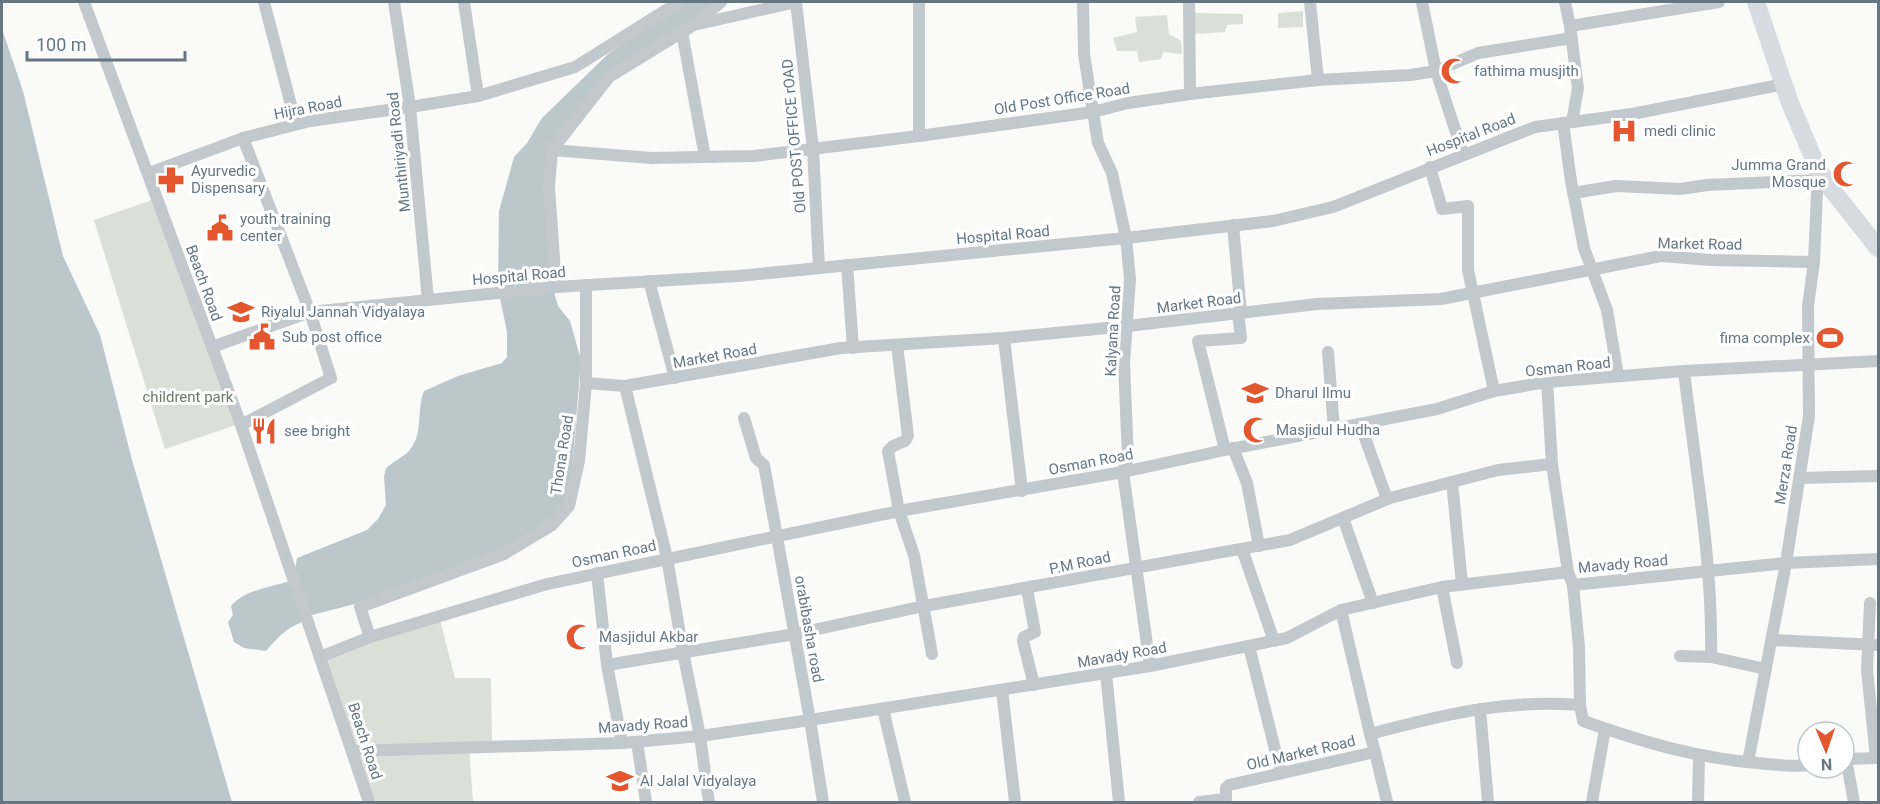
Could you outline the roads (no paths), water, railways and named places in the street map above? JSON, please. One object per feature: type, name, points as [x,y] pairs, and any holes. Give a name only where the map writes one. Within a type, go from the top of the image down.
[{"type":"highway","points":[[1756,2],[1818,175],[1876,241]]},
{"type":"street","name":"Beach Road","points":[[84,2],[241,425],[294,575],[369,802]]},
{"type":"street","points":[[264,2],[296,124]]},
{"type":"street","name":"Munthiriyadi Road","points":[[394,2],[410,108],[428,300]]},
{"type":"street","points":[[464,2],[478,96]]},
{"type":"street","name":"Hijra Road","points":[[149,173],[243,138],[296,124],[478,96],[575,67],[676,2]]},
{"type":"street","points":[[556,287],[549,187],[552,150],[609,77],[694,25],[721,2]]},
{"type":"street","points":[[694,25],[796,2]]},
{"type":"street","name":"Old POST OFFICE rOAD","points":[[796,2],[813,149],[819,268]]},
{"type":"street","points":[[919,2],[919,136]]},
{"type":"street","name":"Kalyana Road","points":[[1083,2],[1084,54],[1098,143],[1112,173],[1126,238],[1130,279],[1124,363],[1128,458],[1123,472],[1150,666]]},
{"type":"street","points":[[1189,2],[1190,94]]},
{"type":"street","points":[[1310,2],[1318,80]]},
{"type":"street","points":[[1422,2],[1436,71],[1463,154]]},
{"type":"street","points":[[1565,2],[1578,88],[1568,122],[1573,193],[1584,248],[1607,310],[1618,376]]},
{"type":"street","name":"Old Post Office Road","points":[[552,150],[651,158],[754,156],[1093,112],[1128,103],[1190,94],[1318,80],[1410,75],[1436,71],[1478,53],[1719,2]]},
{"type":"street","points":[[682,32],[705,157]]},
{"type":"street","name":"Hospital Road","points":[[212,347],[310,312],[556,287],[738,276],[1126,238],[1274,221],[1333,207],[1535,127],[1632,114],[1785,84]]},
{"type":"street","points":[[241,425],[331,378],[310,312],[243,138]]},
{"type":"street","points":[[1430,167],[1442,209],[1467,206],[1468,270],[1475,293],[1494,391]]},
{"type":"street","points":[[1573,193],[1616,186],[1680,189],[1818,175]]},
{"type":"street","name":"Merza Road","points":[[1748,762],[1786,563],[1809,416],[1808,306],[1814,262],[1818,175]]},
{"type":"street","points":[[1233,225],[1241,338],[1198,341],[1229,449],[1247,483],[1259,546]]},
{"type":"street","name":"Market Road","points":[[586,383],[625,386],[853,348],[1004,338],[1317,304],[1441,299],[1661,256],[1711,260],[1814,262]]},
{"type":"street","points":[[847,265],[853,348]]},
{"type":"street","points":[[649,281],[675,378]]},
{"type":"street","name":"Thona Road","points":[[370,637],[360,606],[504,554],[552,525],[569,506],[579,461],[586,383],[586,285]]},
{"type":"street","points":[[1004,338],[1022,491]]},
{"type":"street","points":[[897,345],[908,436],[905,441],[888,451],[899,511],[914,555],[932,654]]},
{"type":"street","points":[[1328,352],[1334,429]]},
{"type":"street","name":"Osman Road","points":[[320,657],[370,637],[547,584],[899,511],[1123,472],[1437,409],[1494,391],[1547,382],[1618,376],[1878,361]]},
{"type":"street","points":[[1684,371],[1708,571],[1712,615],[1711,657]]},
{"type":"street","points":[[1547,382],[1552,464],[1568,572]]},
{"type":"street","points":[[625,386],[667,558],[700,736],[709,802]]},
{"type":"street","name":"orabibasha road","points":[[744,418],[756,458],[764,465],[823,802]]},
{"type":"street","points":[[1360,424],[1387,500]]},
{"type":"street","name":"P.M Road","points":[[607,665],[795,634],[924,606],[1290,540],[1387,500],[1498,470],[1552,464]]},
{"type":"street","points":[[1799,478],[1878,476]]},
{"type":"street","points":[[1452,482],[1462,584]]},
{"type":"street","points":[[1343,518],[1373,603]]},
{"type":"street","points":[[1242,549],[1274,641]]},
{"type":"street","name":"Mavady Road","points":[[353,751],[622,743],[700,736],[1150,666],[1287,638],[1341,610],[1442,587],[1568,572],[1573,585],[1786,563],[1878,559]]},
{"type":"street","points":[[597,573],[607,665],[622,743]]},
{"type":"street","points":[[1573,585],[1579,647],[1580,705],[1583,721],[1650,744],[1699,756],[1796,764]]},
{"type":"street","points":[[1442,587],[1457,663]]},
{"type":"street","points":[[1027,589],[1035,630],[1023,641],[1034,685]]},
{"type":"street","points":[[1856,759],[1877,758],[1868,692],[1873,645],[1870,603]]},
{"type":"street","points":[[1341,610],[1371,734]]},
{"type":"street","points":[[1772,640],[1873,645]]},
{"type":"street","points":[[1249,646],[1281,773]]},
{"type":"street","points":[[1680,656],[1711,657],[1766,669]]},
{"type":"street","points":[[1106,673],[1119,802]]},
{"type":"street","points":[[1002,690],[1015,802]]},
{"type":"street","name":"Old Market Road","points":[[1199,802],[1226,801],[1226,789],[1229,784],[1375,752],[1371,734],[1449,713],[1545,702],[1580,705]]},
{"type":"street","points":[[883,709],[906,802]]},
{"type":"street","points":[[1480,709],[1488,802]]},
{"type":"street","points":[[1592,802],[1605,729]]},
{"type":"street","points":[[637,741],[646,802]]},
{"type":"street","points":[[1375,752],[1387,802]]},
{"type":"street","points":[[1698,802],[1699,756]]},
{"type":"street","points":[[1849,780],[1854,802]]},
{"type":"place","name":"fathima musjith","points":[[1454,71]]},
{"type":"place","name":"medi clinic","points":[[1624,131]]},
{"type":"place","name":"Jumma Grand Mosque","points":[[1846,174]]},
{"type":"place","name":"Ayurvedic Dispensary","points":[[171,180]]},
{"type":"place","name":"youth training center","points":[[220,228]]},
{"type":"place","name":"Riyalul Jannah Vidyalaya","points":[[241,312]]},
{"type":"place","name":"Sub post office","points":[[262,337]]},
{"type":"place","name":"fima complex","points":[[1830,338]]},
{"type":"place","name":"Dharul Ilmu","points":[[1255,393]]},
{"type":"place","name":"Masjidul Hudha","points":[[1256,430]]},
{"type":"place","name":"see bright","points":[[264,431]]},
{"type":"place","name":"Masjidul Akbar","points":[[579,637]]},
{"type":"place","name":"Al Jalal Vidyalaya","points":[[620,781]]},
{"type":"park label","name":"childrent park","points":[[188,397]]}]
